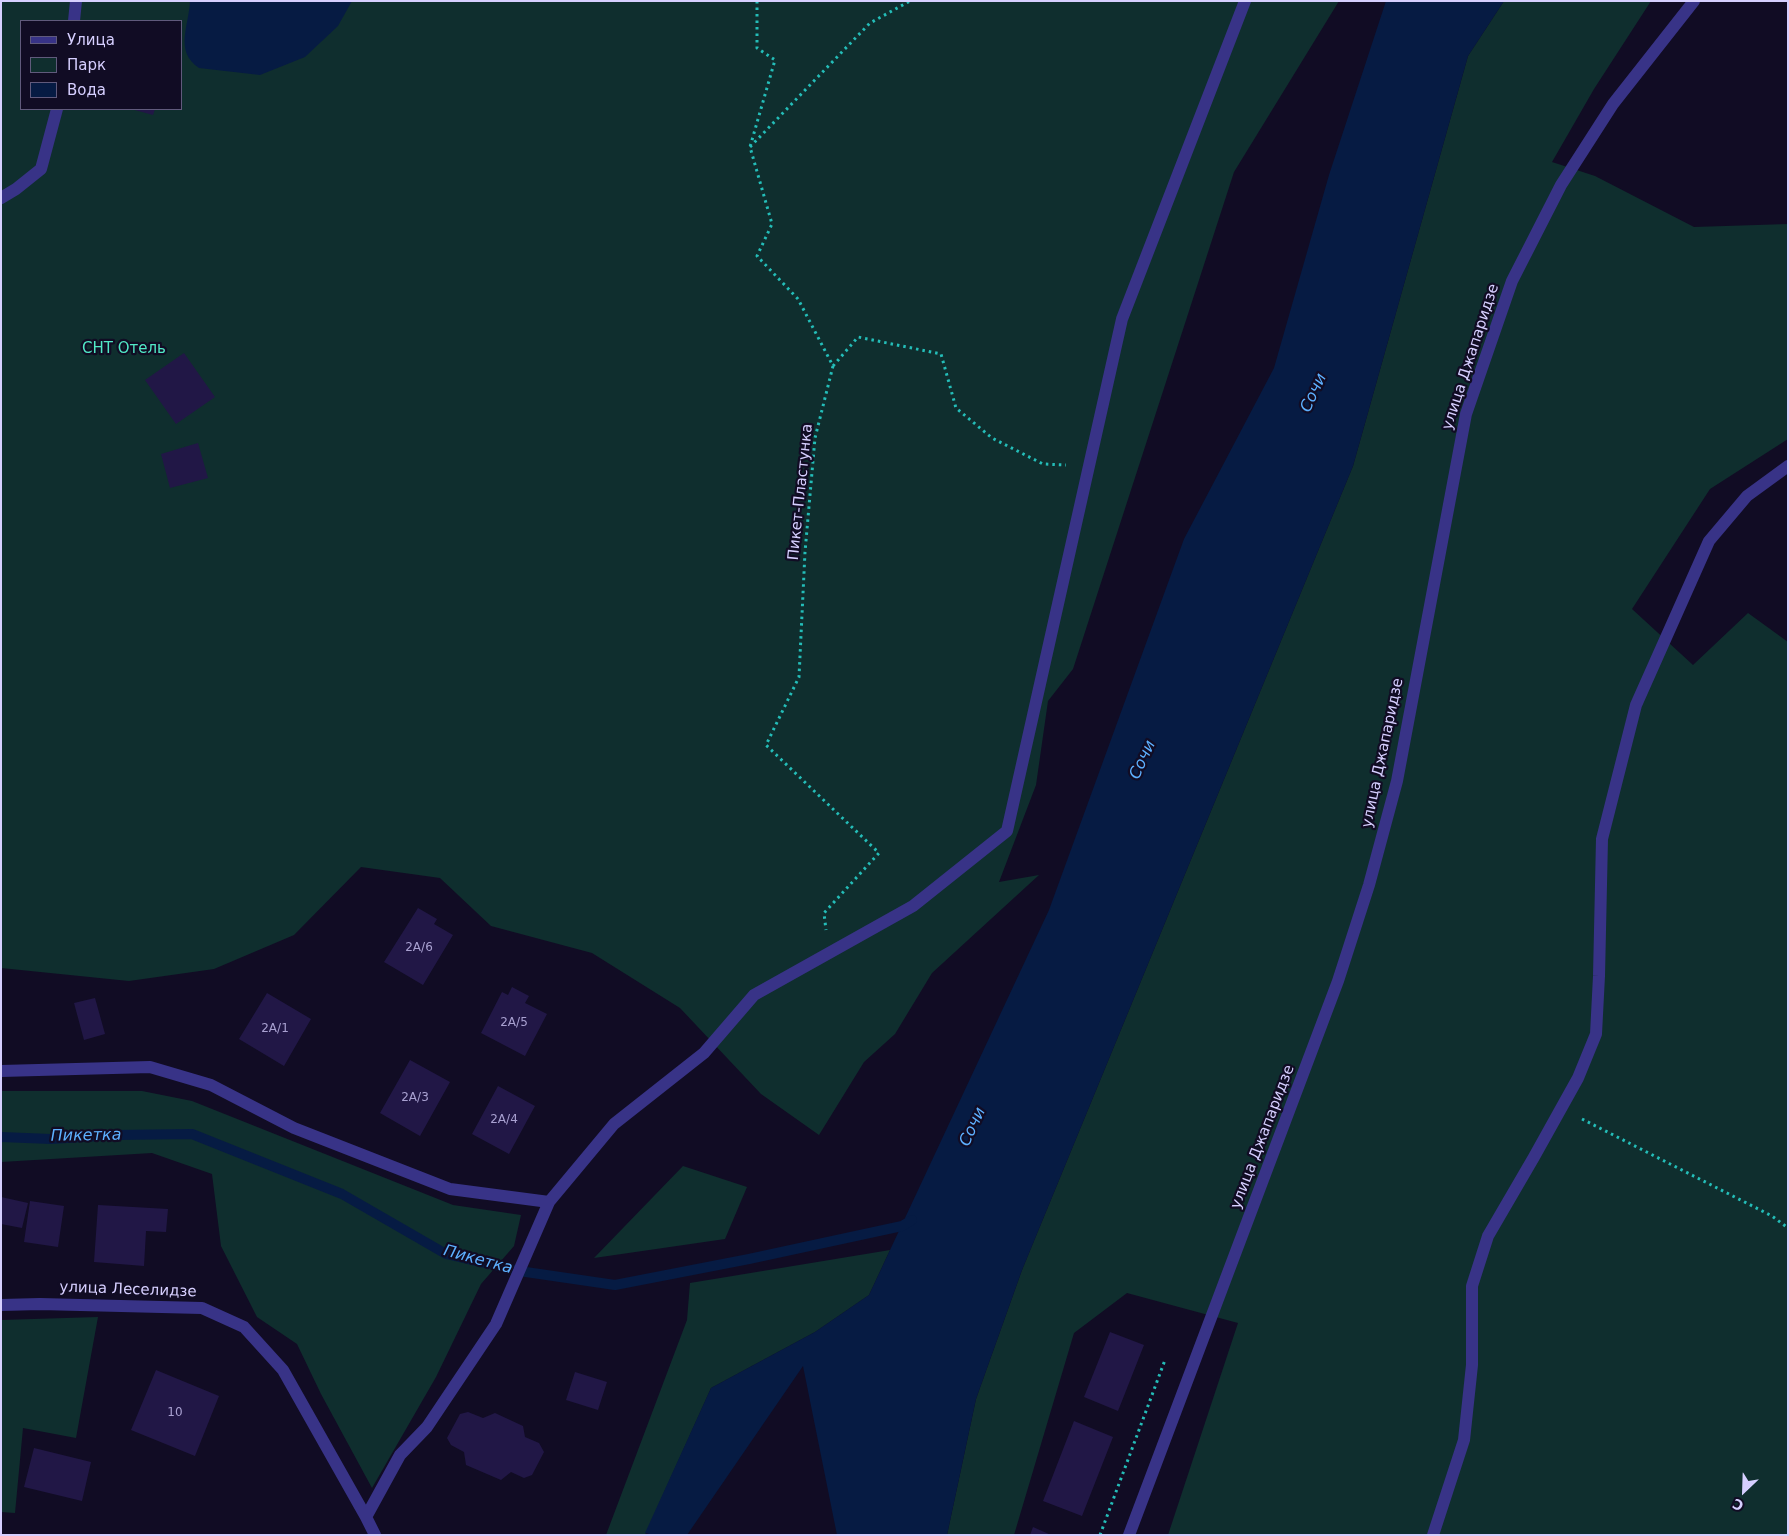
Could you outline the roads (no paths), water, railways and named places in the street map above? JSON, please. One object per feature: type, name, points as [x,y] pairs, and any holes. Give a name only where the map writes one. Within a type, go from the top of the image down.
[{"type":"street","points":[[74,20],[76,1]]},
{"type":"street","points":[[366,1517],[400,1455],[427,1426],[496,1324],[549,1202],[614,1124],[704,1053],[754,995],[913,906],[1006,831],[1122,318],[1245,1]]},
{"type":"street","name":"улица Джапаридзе","points":[[1129,1535],[1338,981],[1369,885],[1396,781],[1466,414],[1512,280],[1561,185],[1608,112],[1694,1]]},
{"type":"street","points":[[1,198],[16,189],[41,169],[57,110]]},
{"type":"street","points":[[1433,1535],[1464,1440],[1472,1365],[1472,1286],[1488,1236],[1578,1078],[1596,1034],[1602,839],[1636,705],[1709,541],[1747,496],[1788,466]]},
{"type":"street","points":[[1,1071],[150,1067],[211,1084],[294,1128],[450,1190],[549,1202]]},
{"type":"street","name":"улица Леселидзе","points":[[1,1305],[40,1304],[202,1308],[244,1327],[283,1370],[366,1517],[374,1535]]},
{"type":"water","points":[[190,1],[352,1],[338,26],[305,57],[260,75],[199,68],[191,61],[185,46]]},
{"type":"water","name":"Сочи","points":[[1386,1],[1504,1],[1468,56],[1353,466],[1022,1270],[976,1399],[947,1535],[837,1535],[803,1366],[687,1535],[654,1535],[645,1533],[711,1388],[815,1332],[869,1295],[1049,910],[1184,539],[1274,368],[1329,175]]},
{"type":"waterway","name":"Пикетка","points":[[1,1137],[51,1139],[114,1135],[192,1134],[342,1194],[446,1254],[519,1271],[615,1285],[749,1259],[902,1226],[912,1220]]},
{"type":"park label","name":"СНТ Отель","points":[[124,349]]}]
